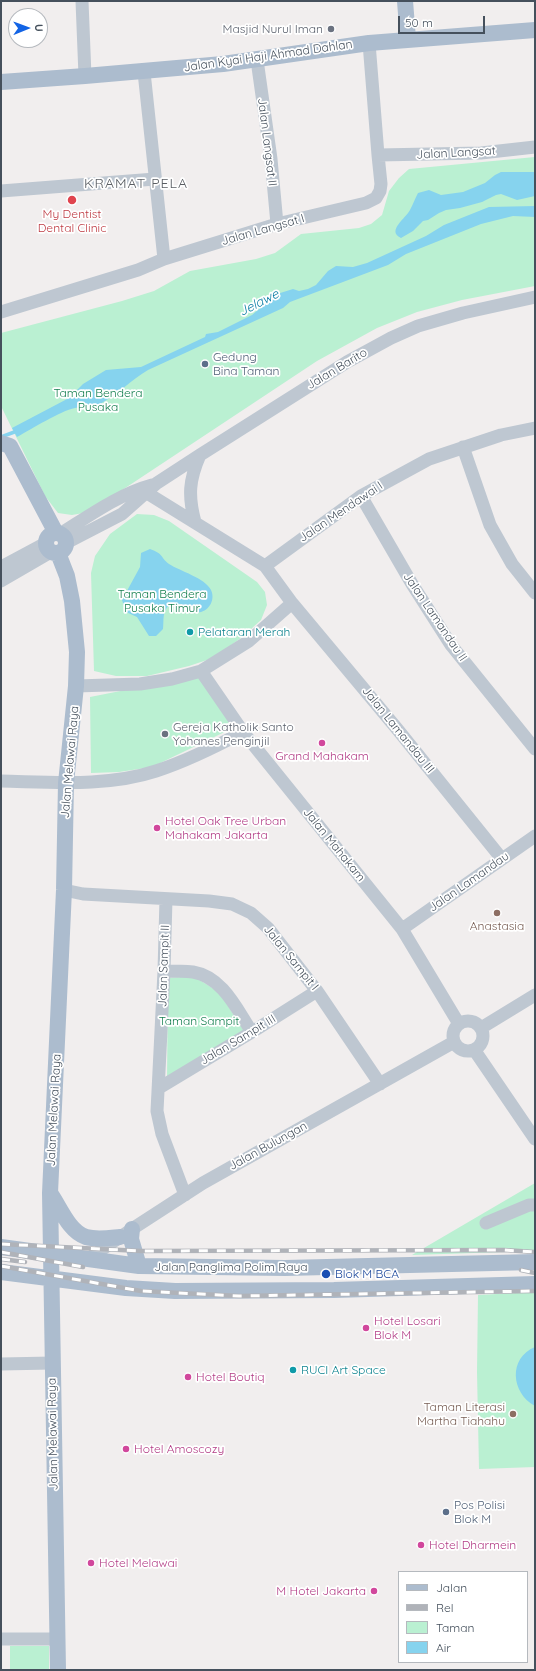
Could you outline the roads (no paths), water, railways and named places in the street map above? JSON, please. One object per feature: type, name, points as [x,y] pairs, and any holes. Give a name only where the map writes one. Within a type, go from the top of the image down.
[{"type":"main road","points":[[405,1],[408,39]]},
{"type":"main road","name":"Jalan Kyai Haji Ahmad Dahlan","points":[[1,82],[144,72],[257,60],[369,43],[535,30]]},
{"type":"main road","points":[[1,444],[10,446],[55,542]]},
{"type":"main road","points":[[1,452],[55,542]]},
{"type":"main road","name":"Jalan Melawai Raya","points":[[55,542],[68,576],[77,652],[76,686],[66,783],[64,890],[50,1193],[58,1670]]},
{"type":"main road","points":[[50,1193],[74,1229],[85,1237],[98,1239],[126,1233],[131,1239],[139,1266]]},
{"type":"main road","name":"Jalan Panglima Polim Raya","points":[[1,1247],[139,1266],[285,1268],[535,1262]]},
{"type":"main road","points":[[250,1267],[250,1291]]},
{"type":"main road","name":"Jalan Panglima Polim Raya","points":[[1,1272],[52,1279],[175,1291],[250,1291],[535,1284]]},
{"type":"street","points":[[82,1],[85,76]]},
{"type":"street","name":"Jalan Langsat I","points":[[1,312],[138,270],[164,259],[277,224],[366,203],[376,198],[380,191],[381,184],[369,43]]},
{"type":"street","name":"Jalan Langsat II","points":[[257,60],[277,224]]},
{"type":"street","points":[[144,72],[164,259]]},
{"type":"street","name":"Jalan Langsat","points":[[378,156],[481,153],[535,147]]},
{"type":"street","points":[[1,191],[155,179]]},
{"type":"street","name":"Jalan Barito","points":[[55,542],[122,514],[157,484],[200,455],[347,362],[391,338],[418,326],[463,313],[535,297]]},
{"type":"street","name":"Jalan Mendawai I","points":[[265,566],[361,496],[430,459],[501,435],[535,428]]},
{"type":"street","points":[[463,448],[490,525],[512,564],[535,593]]},
{"type":"street","points":[[195,522],[191,505],[190,488],[193,471],[200,455]]},
{"type":"street","name":"Jalan Barito","points":[[55,542],[108,504],[142,488],[157,484]]},
{"type":"street","points":[[76,686],[140,684],[172,679],[201,671],[250,642],[292,603],[265,566],[147,493]]},
{"type":"street","name":"Jalan Lamandau II","points":[[361,496],[412,584],[451,645],[535,749]]},
{"type":"street","points":[[1,567],[55,542]]},
{"type":"street","points":[[1,581],[55,542]]},
{"type":"street","name":"Jalan Lamandau III","points":[[292,603],[502,859]]},
{"type":"street","name":"Jalan Mahakam","points":[[201,671],[243,732],[402,929],[459,1024]]},
{"type":"street","points":[[1,781],[66,783],[114,780],[156,771],[201,754],[243,732]]},
{"type":"street","name":"Jalan Lamandau","points":[[402,929],[535,836]]},
{"type":"street","name":"Jalan Sampit I","points":[[64,890],[83,894],[210,900],[232,904],[251,913],[268,928],[317,990],[380,1084]]},
{"type":"street","name":"Jalan Sampit II","points":[[166,899],[157,1111],[162,1134],[185,1195]]},
{"type":"street","points":[[164,971],[194,972],[211,979],[223,989],[252,1032]]},
{"type":"street","name":"Jalan Sampit III","points":[[159,1088],[252,1032],[317,990]]},
{"type":"street","points":[[481,1028],[535,995]]},
{"type":"street","points":[[465,1021],[471,1021],[476,1023],[481,1028],[484,1034],[480,1047],[474,1051],[462,1051],[457,1047],[454,1042],[453,1035],[459,1024],[465,1021]]},
{"type":"street","name":"Jalan Bulungan","points":[[88,1260],[126,1233],[247,1157],[454,1042]]},
{"type":"street","points":[[474,1051],[535,1139]]},
{"type":"street","points":[[486,1223],[533,1201]]},
{"type":"street","points":[[1,1364],[52,1363]]},
{"type":"street","points":[[1,1639],[57,1639]]},
{"type":"water","points":[[501,172],[535,172],[535,196],[517,200],[501,194],[496,195],[482,202],[446,210],[428,220],[423,221],[413,231],[401,238],[397,235],[396,228],[398,224],[410,210],[418,193],[429,190],[441,195],[463,192],[485,183]]},
{"type":"water","points":[[535,206],[535,217],[513,216],[481,224],[406,254],[388,265],[290,302],[283,308],[148,370],[100,404],[78,407],[69,410],[54,416],[17,437],[12,428],[69,398],[83,384],[106,370],[141,367],[205,337],[206,334],[218,332],[252,315],[277,294],[293,289],[299,291],[308,289],[316,285],[328,271],[336,266],[353,267],[367,263],[426,236],[444,225],[489,207]]},
{"type":"water","points":[[150,549],[160,554],[169,564],[203,582],[211,590],[212,595],[211,604],[208,608],[200,612],[187,609],[181,604],[169,605],[164,613],[163,629],[156,636],[149,636],[137,617],[126,612],[122,600],[140,567],[141,553]]},
{"type":"water","points":[[535,1347],[535,1406],[521,1393],[517,1385],[516,1376],[520,1359],[526,1352]]},
{"type":"waterway","name":"Jelawe","points":[[1,437],[17,431]]},
{"type":"railway","points":[[1,1244],[141,1251],[504,1250],[535,1252]]},
{"type":"railway","points":[[1,1252],[83,1267]]},
{"type":"railway","points":[[1,1259],[25,1262]]},
{"type":"railway","points":[[1,1266],[141,1291],[239,1296],[535,1291]]},
{"type":"railway","points":[[521,1270],[535,1273]]},
{"type":"place","name":"Masjid Nurul Iman","points":[[331,29]]},
{"type":"place","name":"My Dentist Dental Clinic","points":[[72,200]]},
{"type":"place","name":"Gedung Bina Taman","points":[[205,364]]},
{"type":"place","name":"Pelataran Merah","points":[[190,632]]},
{"type":"place","name":"Gereja Katholik Santo Yohanes Penginjil","points":[[165,734]]},
{"type":"place","name":"Grand Mahakam","points":[[322,743]]},
{"type":"place","name":"Hotel Oak Tree Urban Mahakam Jakarta","points":[[157,828]]},
{"type":"place","name":"Anastasia","points":[[497,913]]},
{"type":"place","name":"Blok M BCA","points":[[326,1274]]},
{"type":"place","name":"Hotel Losari Blok M","points":[[366,1328]]},
{"type":"place","name":"RUCI Art Space","points":[[293,1370]]},
{"type":"place","name":"Hotel Boutiq","points":[[188,1377]]},
{"type":"place","name":"Taman Literasi Martha Tiahahu","points":[[513,1414]]},
{"type":"place","name":"Hotel Amoscozy","points":[[126,1449]]},
{"type":"place","name":"Pos Polisi Blok M","points":[[446,1512]]},
{"type":"place","name":"Hotel Dharmein","points":[[421,1545]]},
{"type":"place","name":"Hotel Melawai","points":[[91,1563]]},
{"type":"place","name":"M Hotel Jakarta","points":[[374,1591]]},
{"type":"district","name":"KRAMAT PELA","points":[[136,184]]},
{"type":"park label","name":"Taman Bendera Pusaka","points":[[98,400]]},
{"type":"park label","name":"Taman Bendera Pusaka Timur","points":[[162,601]]},
{"type":"park label","name":"Taman Sampit","points":[[199,1021]]}]
